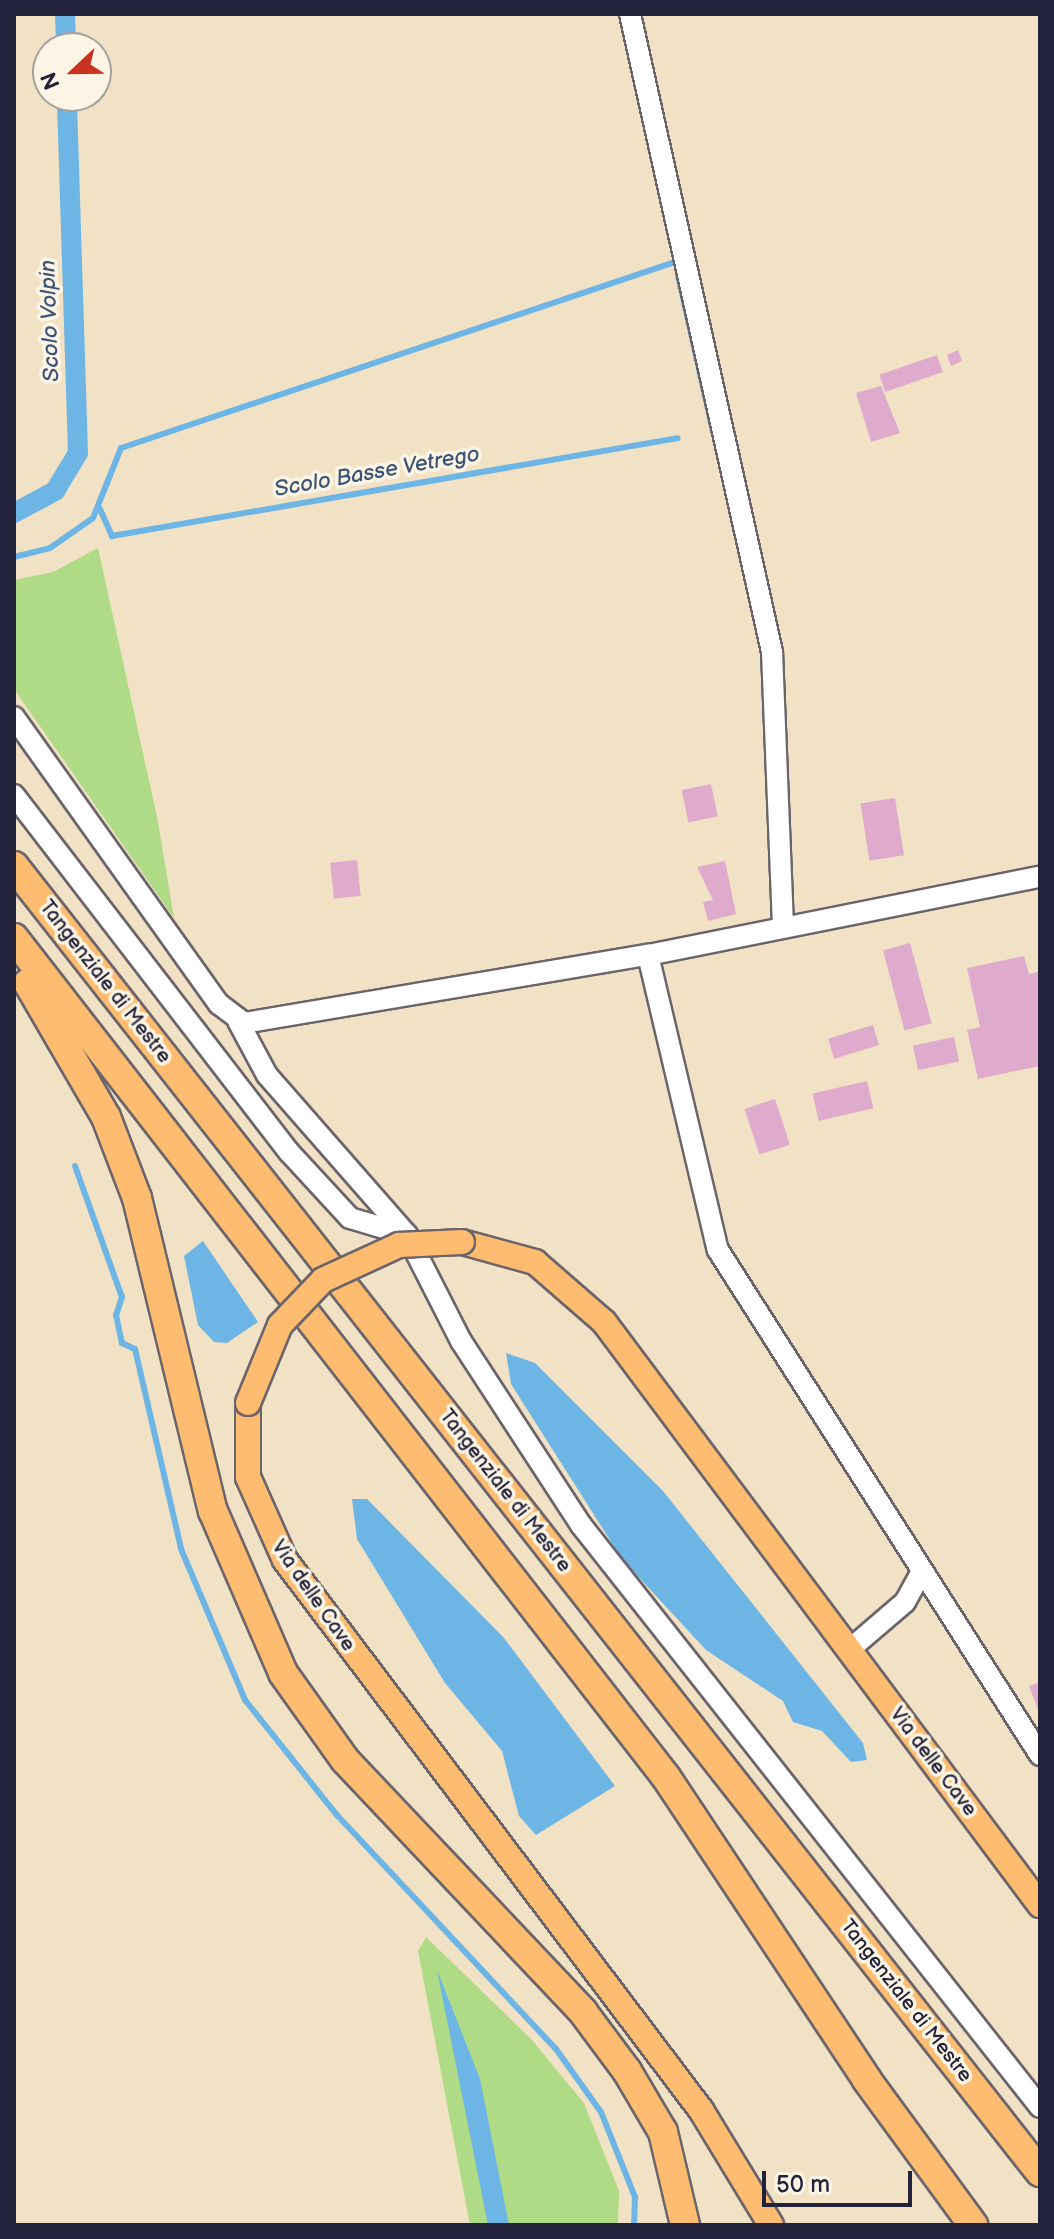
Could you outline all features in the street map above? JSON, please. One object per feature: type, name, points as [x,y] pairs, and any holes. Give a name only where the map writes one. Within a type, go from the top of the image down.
[{"type":"highway","name":"Tangenziale di Mestre","points":[[14,866],[997,2117]]},
{"type":"highway","points":[[14,938],[666,1777],[867,2080],[973,2225]]},
{"type":"highway","points":[[14,963],[106,1117],[137,1198],[213,1511],[283,1673],[345,1760],[583,2012],[627,2071],[663,2132],[685,2225]]},
{"type":"highway","points":[[997,2117],[1040,2165]]},
{"type":"highway","points":[[997,2117],[1040,2172]]},
{"type":"main road","name":"Via delle Cave","points":[[771,2225],[701,2110],[281,1553],[248,1477],[248,1403],[280,1325],[323,1280],[389,1248],[462,1242],[535,1262],[594,1312],[1040,1905]]},
{"type":"street","points":[[630,14],[772,652],[783,925]]},
{"type":"street","points":[[14,717],[238,1021],[267,1075],[407,1235],[461,1341],[581,1525],[1040,2107]]},
{"type":"street","points":[[14,795],[289,1152],[350,1218],[407,1235]]},
{"type":"street","points":[[238,1021],[648,955],[783,925],[1040,877]]},
{"type":"street","points":[[648,955],[718,1250],[921,1573],[1040,1755]]},
{"type":"street","points":[[849,1650],[905,1602],[921,1573]]},
{"type":"green space","points":[[98,548],[157,817],[174,918],[14,689],[14,580],[53,572]]},
{"type":"green space","points":[[426,1937],[532,2040],[584,2103],[619,2191],[618,2225],[470,2225],[418,1951]]},
{"type":"water","points":[[203,1241],[258,1322],[227,1343],[214,1342],[198,1325],[184,1256]]},
{"type":"water","points":[[506,1353],[535,1363],[663,1491],[863,1743],[867,1760],[851,1762],[822,1731],[793,1722],[783,1701],[706,1650],[622,1559],[511,1384]]},
{"type":"water","points":[[352,1499],[367,1499],[504,1638],[615,1786],[536,1835],[519,1816],[502,1751],[445,1683],[357,1539]]},
{"type":"water","points":[[437,1970],[480,2079],[509,2225],[488,2225]]},
{"type":"building","points":[[958,350],[962,361],[951,366],[947,355]]},
{"type":"building","points":[[937,355],[943,372],[885,392],[879,375]]},
{"type":"building","points":[[881,386],[900,433],[871,442],[856,393]]},
{"type":"building","points":[[711,784],[718,816],[689,823],[682,790]]},
{"type":"building","points":[[895,798],[904,855],[870,861],[860,803]]},
{"type":"building","points":[[357,860],[361,896],[334,899],[330,863]]},
{"type":"building","points":[[725,861],[736,914],[708,921],[703,902],[713,900],[697,867]]},
{"type":"building","points":[[910,943],[931,1023],[904,1030],[883,950]]},
{"type":"building","points":[[1024,956],[1029,974],[1040,971],[1040,1066],[978,1079],[967,1030],[980,1027],[967,968]]},
{"type":"building","points":[[873,1025],[879,1045],[834,1059],[828,1039]]},
{"type":"building","points":[[954,1037],[959,1061],[918,1070],[913,1046]]},
{"type":"building","points":[[867,1081],[873,1108],[819,1121],[812,1094]]},
{"type":"building","points":[[775,1099],[790,1145],[759,1155],[745,1109]]},
{"type":"building","points":[[1040,1682],[1040,1715],[1029,1686]]},
{"type":"waterway","name":"Scolo Volpin","points":[[65,14],[66,32]]},
{"type":"waterway","name":"Scolo Volpin","points":[[14,513],[55,491],[78,453],[67,112]]},
{"type":"waterway","points":[[14,557],[50,548],[93,518],[121,448],[675,262]]},
{"type":"waterway","name":"Scolo Basse Vetrego","points":[[678,275],[713,432]]},
{"type":"waterway","name":"Scolo Basse Vetrego","points":[[100,509],[112,536],[678,438]]},
{"type":"waterway","points":[[75,1166],[122,1297],[116,1315],[122,1343],[135,1349],[181,1549],[245,1700],[336,1814],[556,2049],[601,2112],[635,2197],[634,2225]]}]
